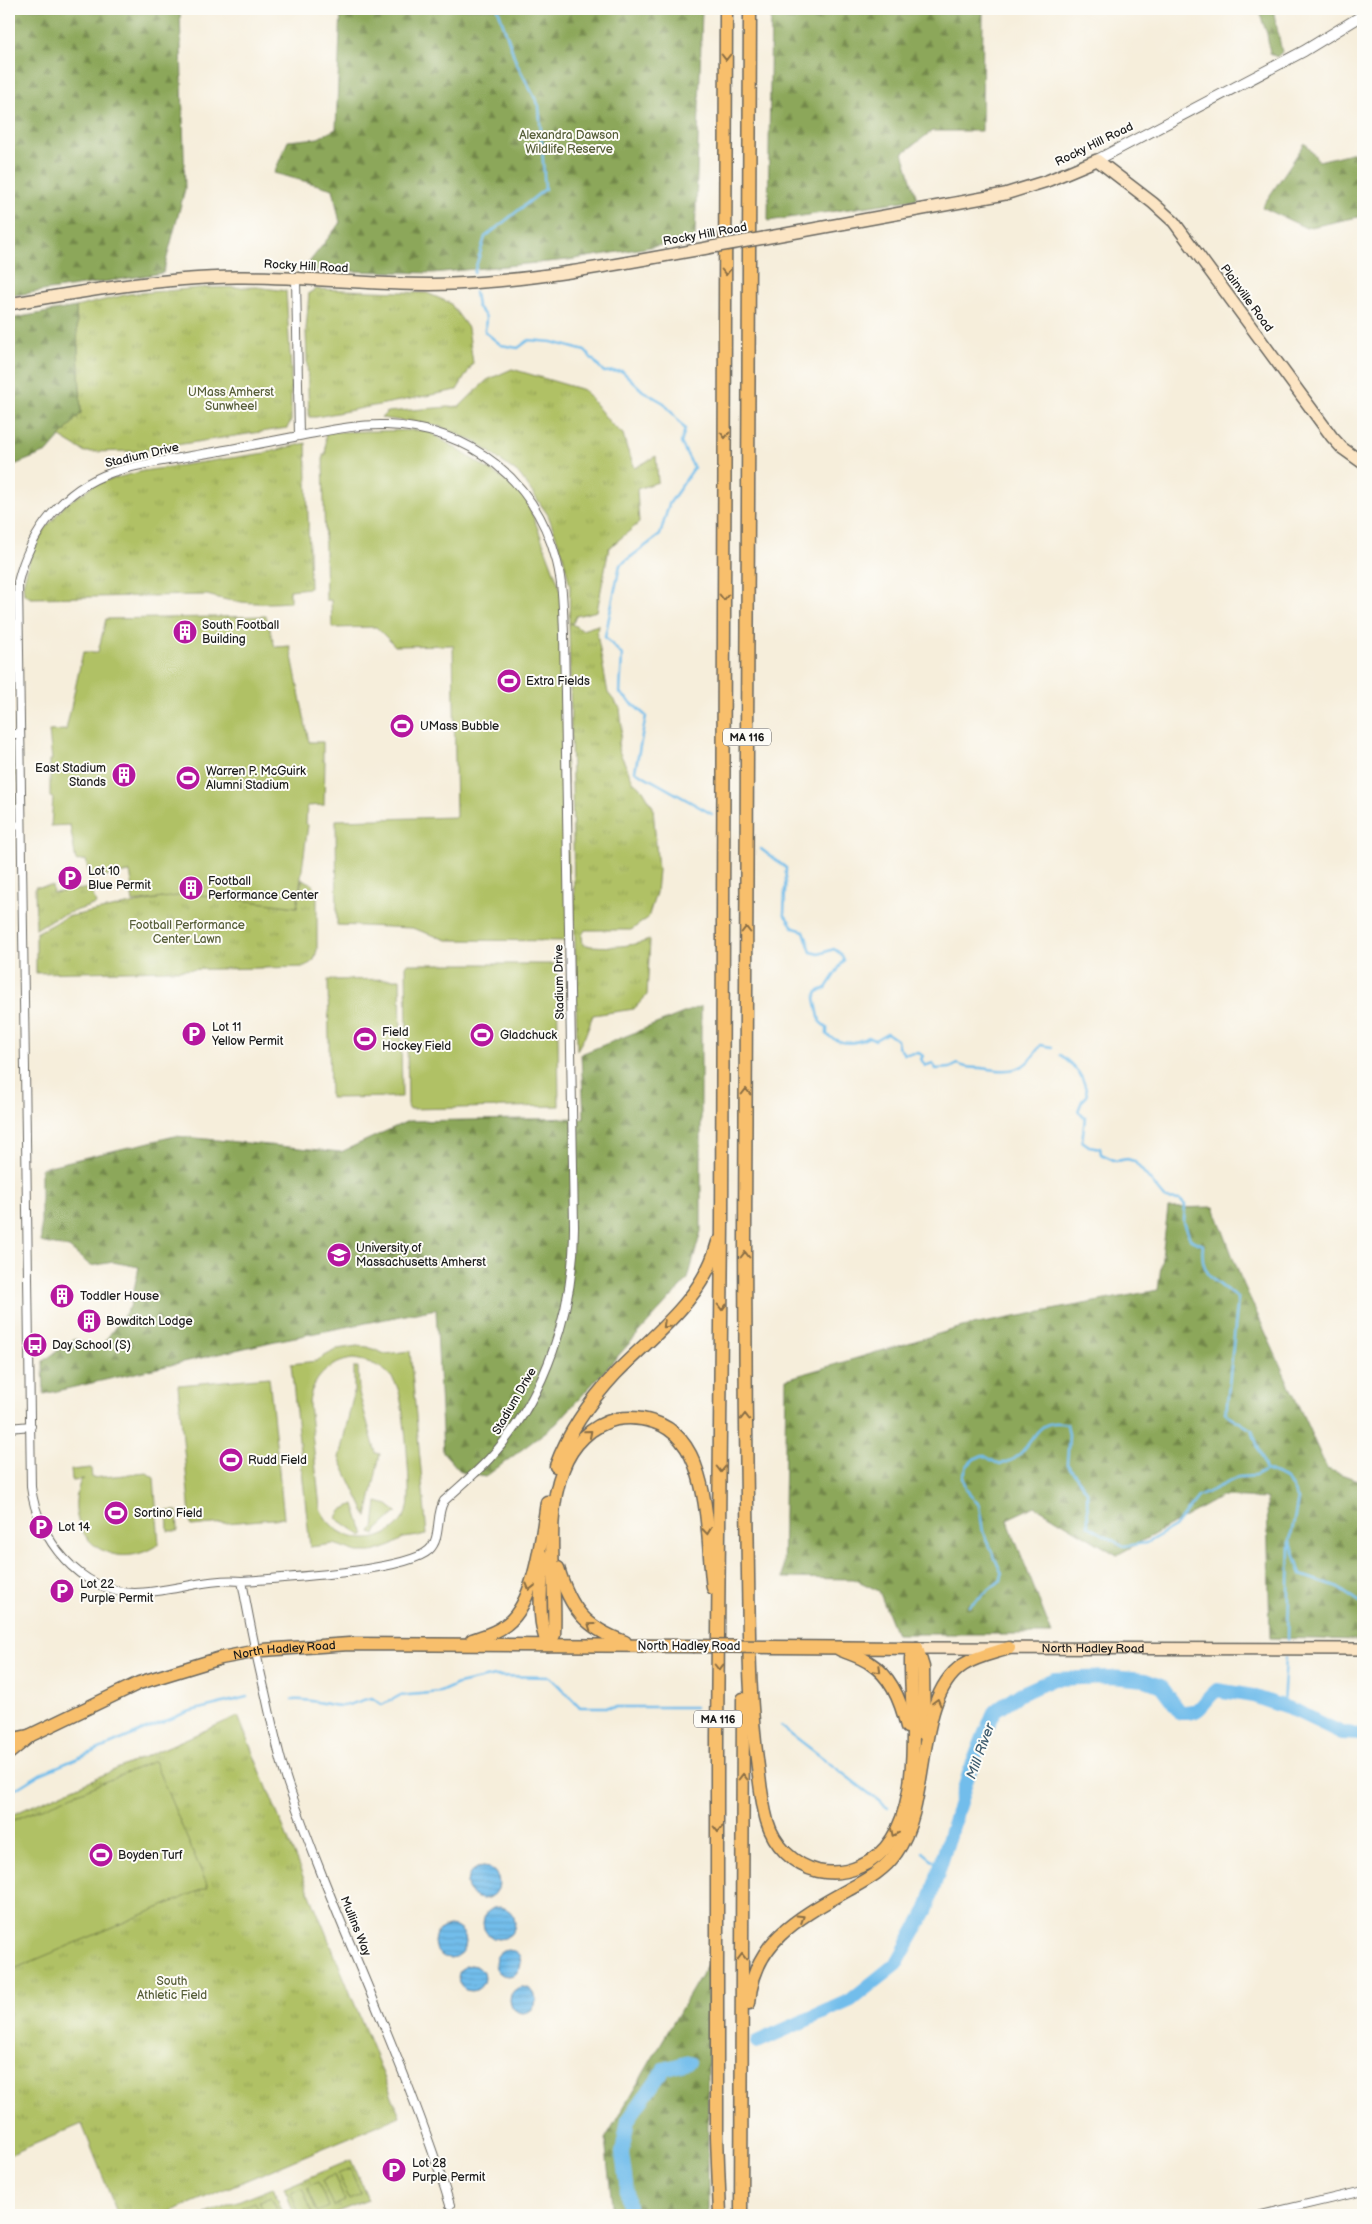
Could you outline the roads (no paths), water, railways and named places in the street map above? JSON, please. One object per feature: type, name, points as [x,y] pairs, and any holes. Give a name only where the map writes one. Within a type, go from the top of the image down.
[{"type":"main road","name":"MA 116","points":[[720,2215],[717,2137],[717,1737],[722,1223],[726,9]]},
{"type":"main road","name":"MA 116","points":[[741,2215],[750,9]]},
{"type":"main road","name":"Rocky Hill Road","points":[[9,304],[176,280],[239,277],[404,284],[502,281],[546,276],[1004,194],[1048,181],[1097,160]]},
{"type":"main road","name":"Plainville Road","points":[[1097,160],[1153,203],[1174,222],[1332,437],[1342,448],[1363,463]]},
{"type":"main road","points":[[548,1645],[554,1635],[547,1540],[553,1474],[575,1425],[607,1384],[674,1318],[697,1291],[714,1257],[722,1223]]},
{"type":"main road","points":[[458,1644],[495,1632],[508,1624],[517,1614],[527,1595],[547,1540],[559,1483],[570,1455],[586,1434],[607,1422],[623,1418],[643,1419],[673,1431],[685,1446],[694,1463],[700,1482],[719,1633]]},
{"type":"main road","points":[[745,1466],[752,1720],[764,1808],[770,1830],[777,1842],[795,1861],[817,1870],[843,1871],[870,1861],[888,1844],[901,1819],[918,1750],[939,1692],[947,1679],[970,1661],[1009,1648]]},
{"type":"main road","points":[[547,1540],[561,1580],[580,1616],[600,1632],[635,1646]]},
{"type":"main road","name":"North Hadley Road","points":[[31,1735],[86,1707],[155,1677],[221,1658],[255,1651],[314,1646],[458,1644],[1363,1649]]},
{"type":"main road","points":[[836,1647],[872,1664],[886,1678],[918,1750]]},
{"type":"main road","points":[[741,2175],[750,1988],[758,1967],[770,1946],[789,1926],[873,1875],[895,1855],[908,1830],[918,1793],[918,1750],[910,1668],[911,1658],[917,1648]]},
{"type":"main road","points":[[9,1740],[31,1735]]},
{"type":"main road","points":[[9,1753],[31,1735]]},
{"type":"street","name":"Rocky Hill Road","points":[[1097,160],[1297,54],[1363,15]]},
{"type":"street","points":[[296,279],[299,436]]},
{"type":"street","name":"Stadium Drive","points":[[387,425],[427,430],[454,440],[488,458],[515,481],[538,513],[552,548],[561,584],[564,634],[574,1245],[572,1277],[563,1319],[554,1348],[539,1383],[517,1421],[495,1452],[465,1483],[444,1500],[439,1508],[434,1543],[428,1551],[413,1559],[392,1564],[242,1581],[222,1580],[135,1593],[110,1588],[77,1570],[55,1550],[48,1540],[36,1513],[31,1487],[18,582],[34,539],[58,506],[84,485],[113,472],[140,465],[299,436],[365,426],[387,425]]},
{"type":"street","points":[[9,734],[20,734]]},
{"type":"street","points":[[9,826],[21,825]]},
{"type":"street","points":[[9,1428],[31,1426]]},
{"type":"street","points":[[242,1581],[255,1651]]},
{"type":"street","name":"Mullins Way","points":[[255,1651],[288,1783],[310,1842],[416,2102],[450,2205]]},
{"type":"street","points":[[1261,2215],[1363,2191]]},
{"type":"water","points":[[483,1867],[489,1868],[494,1872],[498,1877],[498,1889],[494,1894],[489,1898],[483,1899],[477,1898],[472,1894],[468,1889],[467,1883],[468,1877],[472,1872],[477,1868]]},
{"type":"water","points":[[499,1907],[505,1908],[510,1912],[514,1917],[514,1929],[510,1934],[505,1938],[499,1939],[493,1938],[488,1934],[484,1929],[483,1923],[484,1917],[488,1912],[493,1908]]},
{"type":"water","points":[[450,1926],[456,1927],[461,1931],[465,1936],[465,1948],[461,1953],[456,1957],[450,1958],[444,1957],[439,1953],[435,1948],[434,1942],[435,1936],[439,1931],[444,1927]]},
{"type":"water","points":[[508,1950],[517,1954],[521,1963],[517,1972],[508,1976],[499,1972],[495,1963],[499,1954]]},
{"type":"water","points":[[471,1965],[480,1969],[484,1978],[480,1987],[471,1991],[462,1987],[458,1978],[462,1969]]},
{"type":"water","points":[[523,1987],[532,1991],[536,2000],[532,2009],[523,2013],[514,2009],[510,2000],[514,1991]]},
{"type":"waterway","points":[[474,273],[485,237],[545,189],[539,106],[516,62],[498,9]]},
{"type":"waterway","points":[[475,292],[477,306],[486,317],[485,332],[501,345],[518,348],[529,340],[552,342],[585,351],[604,372],[622,371],[643,391],[664,403],[685,429],[681,443],[694,468],[669,504],[660,535],[620,565],[605,637],[622,655],[620,693],[646,716],[635,771],[712,814]]},
{"type":"waterway","points":[[761,849],[786,868],[784,914],[794,928],[804,931],[811,952],[819,954],[834,949],[841,954],[844,960],[826,988],[817,992],[815,998],[820,1022],[827,1028],[827,1035],[838,1041],[852,1043],[869,1037],[875,1040],[887,1033],[897,1040],[898,1046],[904,1054],[919,1053],[923,1056],[921,1059],[925,1066],[933,1063],[936,1069],[950,1068],[958,1064],[967,1067],[1000,1070],[1016,1069],[1029,1061],[1040,1045],[1052,1047]]},
{"type":"waterway","points":[[1060,1055],[1078,1072],[1086,1089],[1087,1096],[1082,1101],[1078,1111],[1085,1118],[1082,1141],[1089,1146],[1100,1148],[1101,1154],[1116,1161],[1127,1159],[1134,1161],[1166,1199],[1180,1200],[1185,1205],[1184,1222],[1190,1239],[1203,1245],[1202,1255],[1207,1271],[1216,1282],[1238,1298],[1226,1414],[1252,1430],[1266,1470],[1287,1479],[1298,1499],[1290,1541],[1288,1640]]},
{"type":"waterway","points":[[969,1606],[1001,1580],[1002,1574],[983,1532],[979,1505],[966,1489],[963,1476],[967,1466],[974,1459],[983,1455],[1000,1465],[1014,1459],[1036,1433],[1048,1424],[1067,1424],[1069,1435],[1067,1464],[1087,1491],[1088,1526],[1124,1546],[1146,1543],[1174,1527],[1198,1497],[1239,1477],[1255,1476],[1266,1470]]},
{"type":"waterway","points":[[1291,1543],[1301,1575],[1338,1588],[1363,1605]]},
{"type":"waterway","points":[[1283,1706],[1286,1658]]},
{"type":"waterway","points":[[292,1700],[305,1700],[343,1706],[372,1698],[382,1705],[399,1696],[440,1692],[458,1684],[494,1676],[550,1677],[580,1707],[695,1707]]},
{"type":"waterway","name":"Mill River","points":[[757,2042],[851,2000],[897,1963],[927,1909],[969,1773],[984,1735],[995,1711],[1020,1694],[1054,1679],[1110,1677],[1145,1680],[1161,1686],[1181,1713],[1198,1710],[1217,1690],[1253,1696],[1296,1711],[1342,1733],[1363,1734]]},
{"type":"waterway","points":[[9,1793],[40,1774],[187,1712],[247,1697]]},
{"type":"waterway","points":[[781,1726],[888,1808]]},
{"type":"waterway","points":[[923,1852],[934,1861],[942,1861]]},
{"type":"waterway","name":"Mill River","points":[[630,2215],[622,2153],[628,2120],[664,2069],[689,2062]]},
{"type":"place","name":"South Football Building","points":[[185,632]]},
{"type":"place","name":"Extra Fields","points":[[509,681]]},
{"type":"place","name":"UMass Bubble","points":[[402,726]]},
{"type":"place","name":"East Stadium Stands","points":[[124,775]]},
{"type":"place","name":"Warren P. McGuirk Alumni Stadium","points":[[188,778]]},
{"type":"place","name":"Lot 10 Blue Permit","points":[[70,878]]},
{"type":"place","name":"Football Performance Center","points":[[191,888]]},
{"type":"place","name":"Lot 11 Yellow Permit","points":[[194,1034]]},
{"type":"place","name":"Gladchuck","points":[[482,1035]]},
{"type":"place","name":"Field Hockey Field","points":[[365,1039]]},
{"type":"place","name":"University of Massachusetts Amherst","points":[[339,1255]]},
{"type":"place","name":"Toddler House","points":[[62,1296]]},
{"type":"place","name":"Bowditch Lodge","points":[[89,1321]]},
{"type":"place","name":"Day School (S)","points":[[35,1345]]},
{"type":"place","name":"Rudd Field","points":[[231,1460]]},
{"type":"place","name":"Sortino Field","points":[[116,1513]]},
{"type":"place","name":"Lot 14","points":[[41,1527]]},
{"type":"place","name":"Lot 22 Purple Permit","points":[[62,1591]]},
{"type":"place","name":"Boyden Turf","points":[[101,1855]]},
{"type":"place","name":"Lot 28 Purple Permit","points":[[394,2170]]},
{"type":"park label","name":"Alexandra Dawson Wildlife Reserve","points":[[569,142]]},
{"type":"park label","name":"UMass Amherst Sunwheel","points":[[231,399]]},
{"type":"park label","name":"Football Performance Center Lawn","points":[[187,932]]},
{"type":"park label","name":"South Athletic Field","points":[[172,1988]]}]
